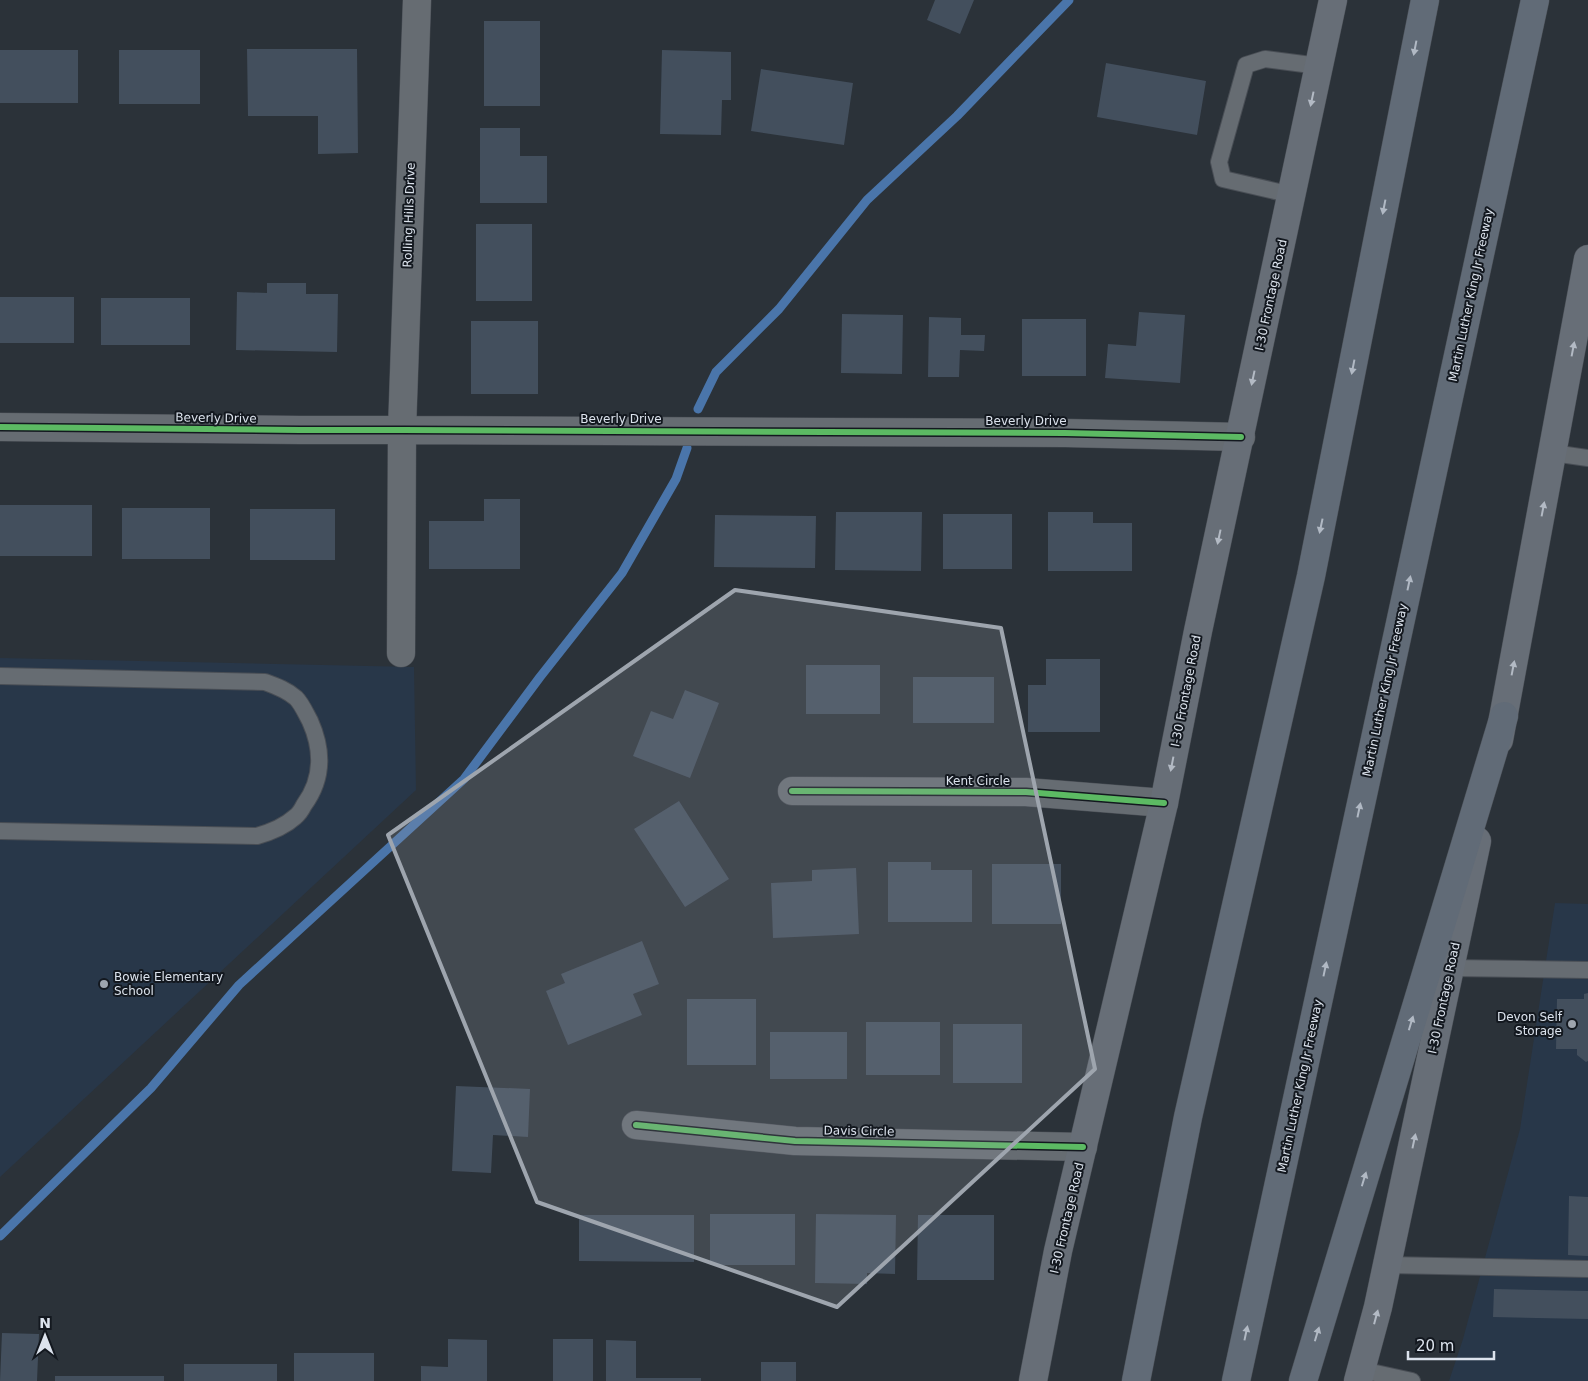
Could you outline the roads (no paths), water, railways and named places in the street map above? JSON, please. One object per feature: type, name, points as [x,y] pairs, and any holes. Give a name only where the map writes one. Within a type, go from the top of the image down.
[{"type":"highway","points":[[1136,1381],[1188,1117],[1311,576],[1425,0]]},
{"type":"highway","name":"Martin Luther King Jr Freeway","points":[[1236,1381],[1535,0]]},
{"type":"highway","points":[[1303,1381],[1504,716]]},
{"type":"main road","name":"I-30 Frontage Road","points":[[1033,1381],[1058,1251],[1164,804],[1198,632],[1333,0]]},
{"type":"main road","name":"I-30 Frontage Road","points":[[1360,1375],[1388,1264],[1504,716],[1588,260]]},
{"type":"street","name":"Rolling Hills Drive","points":[[401,653],[402,430],[417,0]]},
{"type":"street","name":"Beverly Drive","points":[[0,426],[300,430],[1065,433],[1241,437]]},
{"type":"street","name":"Kent Circle","points":[[792,791],[992,794],[1026,792],[1164,804]]},
{"type":"street","name":"Davis Circle","points":[[636,1124],[795,1141],[1083,1147]]},
{"type":"lane","points":[[1292,195],[1223,180],[1219,162],[1246,65],[1264,59],[1319,66]]},
{"type":"lane","points":[[1553,453],[1588,458]]},
{"type":"lane","points":[[0,676],[265,682],[282,688],[296,699],[316,734],[320,754],[319,774],[312,795],[296,817],[276,830],[257,836],[0,831]]},
{"type":"lane","points":[[1450,968],[1588,970]]},
{"type":"lane","points":[[1388,1264],[1588,1269]]},
{"type":"lane","points":[[1360,1375],[1412,1381]]},
{"type":"waterway","points":[[698,409],[716,372],[779,309],[867,200],[957,116],[1069,0]]},
{"type":"waterway","points":[[0,1236],[151,1088],[239,985],[464,779],[540,677],[622,573],[676,479],[687,448]]},
{"type":"place","name":"Bowie Elementary School","points":[[104,984]]},
{"type":"place","name":"Devon Self Storage","points":[[1572,1024]]}]
